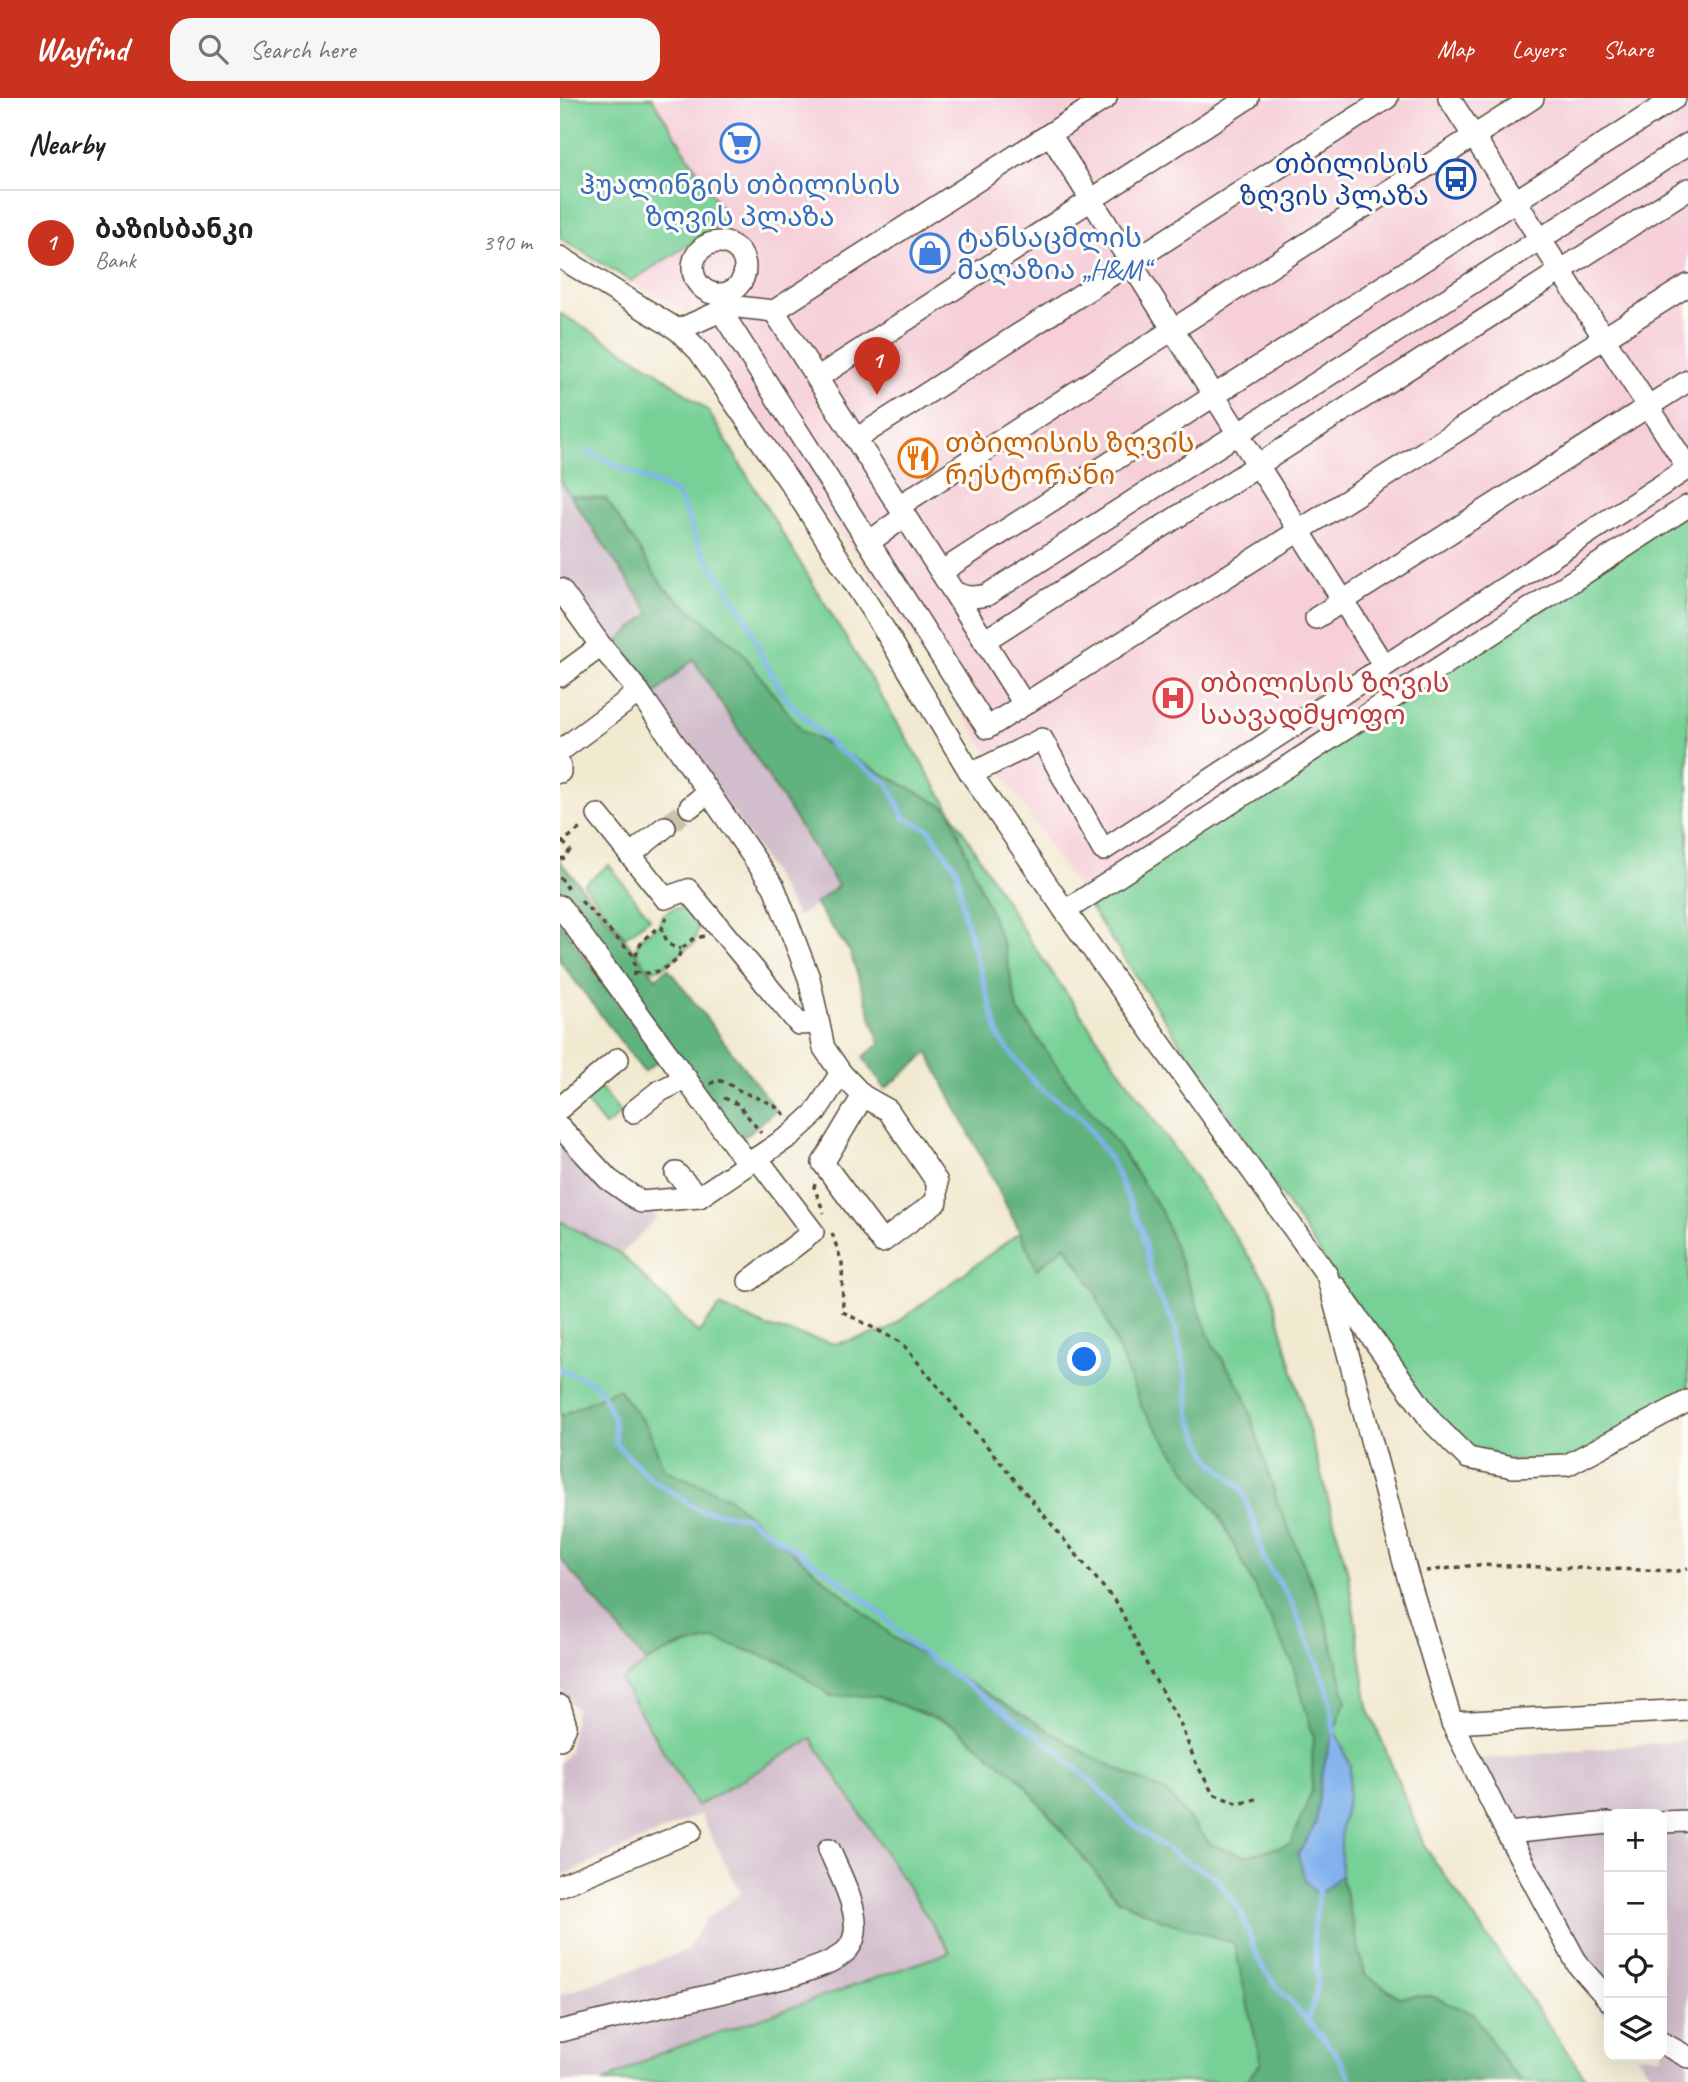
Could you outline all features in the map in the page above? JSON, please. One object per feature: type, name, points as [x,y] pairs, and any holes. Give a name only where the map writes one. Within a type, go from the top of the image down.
[{"type":"street","points":[[678,330],[731,303],[774,312],[1106,98]]},
{"type":"street","points":[[817,378],[1248,98]]},
{"type":"street","points":[[856,439],[1387,98]]},
{"type":"street","points":[[971,774],[1042,739],[1103,850],[1688,468],[1449,98]]},
{"type":"street","points":[[869,542],[902,511],[1173,329],[1534,98]]},
{"type":"street","points":[[941,572],[1675,98]]},
{"type":"street","points":[[1050,134],[1384,666]]},
{"type":"street","points":[[953,591],[961,596],[974,598],[987,594],[1688,144]]},
{"type":"street","points":[[984,641],[1688,189]]},
{"type":"street","points":[[560,257],[678,330],[699,351],[793,487],[887,634],[971,774],[1065,911],[1432,1422],[1468,1458],[1513,1467],[1567,1465],[1688,1401]]},
{"type":"street","points":[[731,303],[869,542],[987,728],[1688,285]]},
{"type":"street","points":[[774,312],[1024,704]]},
{"type":"street","points":[[1316,618],[1688,381]]},
{"type":"street","points":[[1065,911],[1688,506]]},
{"type":"street","points":[[560,589],[601,646],[639,692],[774,887],[809,978],[824,1048],[841,1073],[863,1096],[888,1110],[937,1182],[937,1201],[882,1242],[823,1163],[863,1096]]},
{"type":"street","points":[[560,676],[601,646]]},
{"type":"street","points":[[560,751],[639,692]]},
{"type":"street","points":[[560,766],[560,772]]},
{"type":"street","points":[[690,807],[708,792]]},
{"type":"street","points":[[598,815],[665,898],[688,890],[799,1024],[817,1023]]},
{"type":"street","points":[[630,855],[665,827]]},
{"type":"street","points":[[568,901],[694,1077],[759,1156],[813,1232],[749,1280]]},
{"type":"street","points":[[560,1108],[618,1059]]},
{"type":"street","points":[[560,1127],[608,1179],[641,1202],[699,1198],[797,1129],[815,1113],[841,1073]]},
{"type":"street","points":[[634,1112],[658,1092],[694,1077]]},
{"type":"street","points":[[676,1173],[699,1198]]},
{"type":"street","points":[[1327,1275],[1407,1574],[1452,1723],[1578,1965],[1607,1998]]},
{"type":"street","points":[[560,1706],[566,1726],[560,1739]]},
{"type":"street","points":[[1452,1723],[1688,1710]]},
{"type":"street","points":[[1667,1822],[1688,1821]]},
{"type":"street","points":[[1507,1833],[1604,1823]]},
{"type":"street","points":[[560,1886],[691,1831]]},
{"type":"street","points":[[560,2031],[791,1976],[818,1966],[846,1950],[853,1940],[856,1926],[854,1910],[829,1849]]},
{"type":"street","points":[[1667,2046],[1688,2057]]},
{"type":"path","points":[[560,859],[565,858],[570,850],[561,843],[598,815]]},
{"type":"path","points":[[560,877],[569,891],[560,888]]},
{"type":"path","points":[[665,898],[664,905],[670,914],[664,919],[662,928],[666,941],[672,947],[681,949]]},
{"type":"path","points":[[568,901],[591,909],[610,933],[635,957]]},
{"type":"path","points":[[634,972],[649,974],[664,970],[678,959],[681,949],[718,926]]},
{"type":"path","points":[[635,980],[635,957],[642,941],[662,928]]},
{"type":"path","points":[[694,1077],[737,1104],[759,1156]]},
{"type":"path","points":[[708,1085],[717,1080],[727,1081],[740,1091],[779,1107],[797,1129]]},
{"type":"path","points":[[823,1163],[814,1188],[826,1218]]},
{"type":"path","points":[[830,1226],[842,1264],[843,1312],[902,1343],[1118,1605],[1150,1671],[1179,1721],[1213,1794],[1239,1804],[1256,1799]]},
{"type":"path","points":[[1407,1574],[1476,1565],[1678,1571],[1688,1568]]},
{"type":"shaded area","name":"თბილისის ზღვის პლაზა","points":[[652,98],[1688,98],[1688,506],[1084,898],[860,558],[710,367],[683,311],[631,281],[728,220]]},
{"type":"shaded area","points":[[560,481],[650,613],[612,646],[560,574]]},
{"type":"shaded area","points":[[693,659],[838,887],[798,917],[754,843],[652,697]]},
{"type":"shaded area","points":[[560,1137],[609,1188],[657,1217],[621,1254],[560,1221]]},
{"type":"shaded area","points":[[560,1558],[646,1662],[622,1681],[696,1805],[812,1739],[951,1953],[658,2054],[603,2082],[560,2082],[560,1995],[686,1951],[705,1920],[741,1893],[700,1814],[560,1877],[560,1764],[569,1751],[576,1709],[560,1689]]},
{"type":"shaded area","points":[[1688,1740],[1688,2082],[1658,2082],[1640,2061],[1667,2061],[1667,1809],[1604,1809],[1604,2014],[1561,1941],[1519,1879],[1472,1760]]},
{"type":"green space","points":[[560,98],[652,98],[728,220],[631,281],[560,238]]},
{"type":"green space","points":[[560,313],[655,370],[708,411],[1028,938],[1270,1287],[1348,1573],[1368,1707],[1425,1847],[1588,2082],[1524,2082],[1510,2070],[1474,2014],[1431,1996],[1399,1997],[1365,1974],[1341,1875],[1341,1827],[1348,1797],[1350,1766],[1334,1727],[1346,1700],[1324,1613],[1277,1501],[1244,1394],[1211,1341],[1161,1211],[1117,1144],[1065,1078],[1017,1009],[1005,950],[949,809],[802,731],[740,650],[664,588],[606,499],[570,495],[560,481]]},
{"type":"green space","points":[[570,495],[606,499],[664,588],[740,650],[802,731],[949,809],[1005,950],[1017,1009],[1065,1078],[1117,1144],[1161,1211],[1211,1341],[1244,1394],[1277,1501],[1324,1613],[1346,1700],[1328,1747],[1316,1823],[1298,1855],[1318,1895],[1341,1875],[1365,1975],[1399,1997],[1431,1996],[1474,2014],[1510,2070],[1524,2082],[1245,2082],[1261,2063],[1234,1943],[1162,1920],[1117,1899],[1020,1779],[953,1725],[876,1696],[831,1696],[784,1663],[715,1639],[679,1646],[646,1662],[560,1558],[560,1416],[618,1389],[648,1428],[664,1469],[729,1498],[894,1638],[1091,1756],[1167,1793],[1211,1845],[1245,1856],[1291,1844],[1312,1790],[1313,1734],[1292,1662],[1220,1517],[1142,1408],[1095,1291],[1066,1245],[1037,1269],[928,1053],[885,1089],[863,1057],[880,1044],[850,952],[815,904],[838,886],[693,659],[652,697],[612,646],[650,613]]},
{"type":"green space","points":[[1688,506],[1688,1401],[1567,1465],[1468,1458],[1432,1422],[1084,898]]},
{"type":"green space","points":[[560,861],[656,978],[668,968],[776,1110],[740,1140],[560,897]]},
{"type":"green space","points":[[609,865],[650,918],[625,937],[584,884]]},
{"type":"green space","points":[[674,908],[684,909],[698,927],[694,944],[663,967],[648,971],[639,970],[632,959],[640,938],[659,925],[662,915]]},
{"type":"green space","points":[[560,923],[659,1060],[644,1072],[560,961]]},
{"type":"green space","points":[[600,1087],[621,1114],[605,1126],[584,1100]]},
{"type":"green space","points":[[560,1221],[621,1254],[698,1333],[720,1306],[767,1327],[836,1344],[886,1331],[1020,1232],[1037,1269],[1065,1245],[1095,1291],[1142,1408],[1220,1517],[1292,1662],[1313,1734],[1312,1790],[1291,1844],[1245,1856],[1211,1845],[1167,1793],[1091,1756],[894,1638],[729,1498],[664,1469],[648,1428],[618,1389],[560,1416]]},
{"type":"green space","points":[[715,1639],[784,1663],[831,1696],[876,1696],[953,1725],[1020,1779],[1117,1899],[1163,1920],[1234,1943],[1261,2063],[1245,2082],[603,2082],[658,2054],[950,1952],[812,1739],[697,1806],[621,1681],[665,1653]]},
{"type":"water","points":[[1334,1727],[1350,1766],[1348,1797],[1341,1827],[1341,1875],[1318,1896],[1305,1880],[1298,1855],[1316,1823],[1321,1779]]},
{"type":"waterway","points":[[586,451],[678,494],[699,546],[746,617],[762,656],[785,697],[833,747],[888,783],[904,818],[929,829],[957,870],[964,915],[1000,1039],[1037,1086],[1080,1116],[1113,1164],[1142,1230],[1154,1287],[1174,1323],[1186,1374],[1190,1417],[1209,1458],[1241,1488],[1264,1560],[1289,1597],[1321,1672],[1330,1697],[1334,1732]]},
{"type":"waterway","points":[[560,1369],[598,1385],[614,1419],[616,1444],[651,1479],[699,1510],[746,1517],[831,1574],[879,1611],[909,1643],[1048,1743],[1092,1782],[1131,1823],[1181,1859],[1216,1877],[1241,1912],[1259,1962],[1277,1987],[1334,2051],[1353,2082]]},
{"type":"waterway","points":[[1307,2019],[1317,1989],[1314,1936],[1319,1891]]},
{"type":"tunnel","points":[[665,827],[690,807]]},
{"type":"place","name":"ჰუალინგის თბილისის ზღვის პლაზა","points":[[740,143]]},
{"type":"place","name":"თბილისის ზღვის პლაზა","points":[[1456,179]]},
{"type":"place","name":"ტანსაცმლის მაღაზია „H&M“","points":[[930,253]]},
{"type":"place","name":"ბაზისბანკი","points":[[877,395]]},
{"type":"place","name":"თბილისის ზღვის რესტორანი","points":[[918,458]]},
{"type":"place","name":"თბილისის ზღვის საავადმყოფო","points":[[1173,698]]}]
